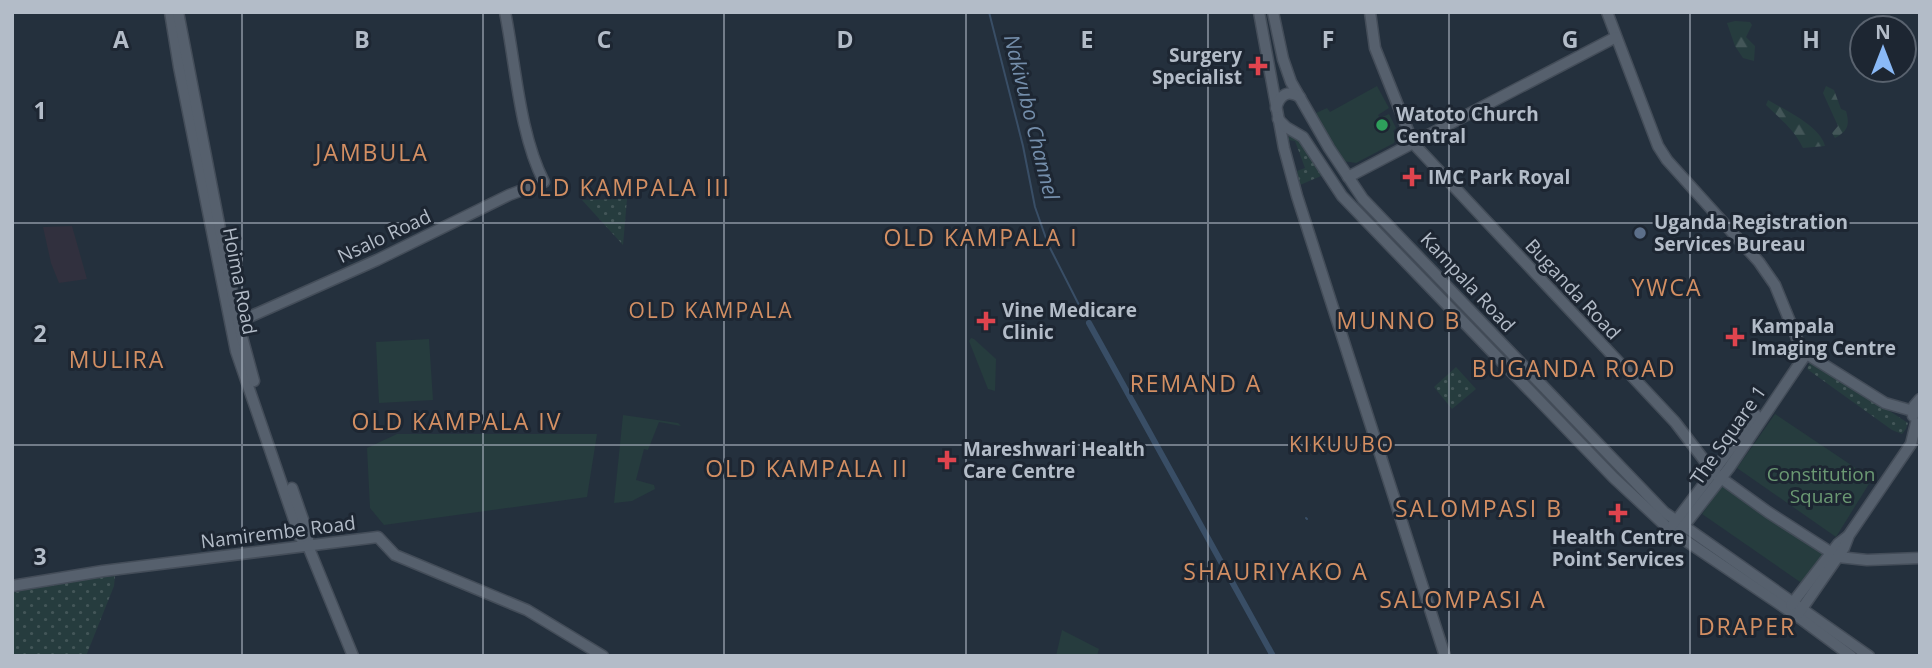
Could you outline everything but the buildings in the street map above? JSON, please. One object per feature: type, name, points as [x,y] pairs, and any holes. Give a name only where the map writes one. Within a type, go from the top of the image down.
[{"type":"main road","name":"Hoima Road","points":[[170,12],[236,351],[300,537],[308,546],[354,656]]},
{"type":"main road","name":"Hoima Road","points":[[177,12],[238,322],[254,380],[308,534],[308,546]]},
{"type":"main road","name":"Nsalo Road","points":[[238,322],[377,260],[509,195],[544,182],[536,166],[529,139],[505,12]]},
{"type":"main road","points":[[1259,12],[1277,113],[1297,197],[1446,656]]},
{"type":"main road","name":"Kampala Road","points":[[1273,12],[1291,82],[1363,199],[1677,529]]},
{"type":"main road","name":"Buganda Road","points":[[1370,12],[1375,48],[1413,143],[1675,422],[1717,476],[1835,555],[1853,559],[1920,558]]},
{"type":"main road","points":[[1607,12],[1658,146],[1667,160],[1759,262],[1774,285],[1804,352],[1885,403],[1913,411]]},
{"type":"main road","points":[[1339,192],[1348,193],[1350,180],[1413,143],[1616,37]]},
{"type":"main road","points":[[1277,113],[1279,99],[1284,94],[1292,93],[1300,97]]},
{"type":"main road","name":"Kampala Road","points":[[1277,113],[1306,140],[1339,192],[1614,478],[1677,529],[1869,656]]},
{"type":"main road","points":[[1482,343],[1491,344],[1492,334]]},
{"type":"main road","name":"The Square 1","points":[[1677,529],[1804,352]]},
{"type":"main road","points":[[1795,609],[1915,442],[1918,425],[1913,411],[1920,399]]},
{"type":"main road","name":"Namirembe Road","points":[[12,586],[91,572],[377,537],[395,555],[527,610],[603,656]]},
{"type":"main road","name":"Kampala Road","points":[[1795,609],[1851,656]]},
{"type":"shaded area","points":[[72,226],[87,279],[59,283],[51,263],[43,227]]},
{"type":"green space","points":[[1750,22],[1752,25],[1746,37],[1755,46],[1754,61],[1743,58],[1735,46],[1727,23]]},
{"type":"green space","name":"Watoto Church Central","points":[[1377,86],[1389,108],[1378,115],[1380,118],[1389,114],[1396,128],[1393,131],[1396,135],[1394,143],[1356,163],[1342,161],[1319,124],[1321,122],[1316,113],[1327,108],[1330,112]]},
{"type":"green space","points":[[1826,86],[1834,90],[1841,109],[1846,111],[1847,116],[1848,124],[1845,130],[1835,138],[1832,133],[1838,126],[1823,93]]},
{"type":"green space","points":[[1768,100],[1809,125],[1825,146],[1803,148],[1791,130],[1766,105]]},
{"type":"green space","points":[[1288,134],[1304,141],[1321,176],[1300,185],[1297,171],[1305,168],[1295,141],[1289,140]]},
{"type":"green space","points":[[627,199],[623,245],[582,200]]},
{"type":"green space","points":[[971,338],[996,359],[995,391],[988,389],[969,341]]},
{"type":"green space","points":[[429,339],[433,400],[379,403],[376,342]]},
{"type":"green space","points":[[1811,360],[1908,423],[1906,429],[1902,434],[1892,430],[1807,369]]},
{"type":"green space","points":[[1456,367],[1476,389],[1452,409],[1434,387]]},
{"type":"green space","name":"Constitution Square","points":[[1775,414],[1872,479],[1836,537],[1737,468]]},
{"type":"green space","points":[[623,415],[678,423],[681,426],[659,422],[648,450],[644,449],[636,480],[654,485],[655,489],[632,501],[614,503]]},
{"type":"green space","points":[[397,434],[597,434],[587,497],[384,525],[370,508],[367,448]]},
{"type":"green space","points":[[1722,486],[1823,554],[1803,584],[1702,514]]},
{"type":"green space","points":[[115,576],[114,586],[86,656],[12,656],[12,593],[60,582]]},
{"type":"green space","points":[[1062,630],[1099,649],[1097,656],[1056,656]]},
{"type":"waterway","name":"Nakivubo Channel","points":[[989,12],[1023,146],[1035,207],[1048,244],[1079,305]]},
{"type":"waterway","name":"Nakivubo Channel","points":[[1089,323],[1273,656]]},
{"type":"place","name":"Surgery Specialist","points":[[1258,66]]},
{"type":"place","name":"Watoto Church Central","points":[[1382,125]]},
{"type":"place","name":"IMC Park Royal","points":[[1412,177]]},
{"type":"place","name":"Uganda Registration Services Bureau","points":[[1640,233]]},
{"type":"place","name":"Vine Medicare Clinic","points":[[986,321]]},
{"type":"place","name":"Kampala Imaging Centre","points":[[1735,337]]},
{"type":"place","name":"Mareshwari Health Care Centre","points":[[947,460]]},
{"type":"place","name":"Health Centre Point Services","points":[[1618,513]]},
{"type":"district","name":"JAMBULA","points":[[372,152]]},
{"type":"district","name":"OLD KAMPALA III","points":[[625,187]]},
{"type":"district","name":"OLD KAMPALA I","points":[[981,237]]},
{"type":"district","name":"YWCA","points":[[1667,287]]},
{"type":"district","name":"OLD KAMPALA","points":[[711,310]]},
{"type":"district","name":"MUNNO B","points":[[1399,320]]},
{"type":"district","name":"MULIRA","points":[[117,359]]},
{"type":"district","name":"BUGANDA ROAD","points":[[1574,368]]},
{"type":"district","name":"REMAND A","points":[[1196,383]]},
{"type":"district","name":"OLD KAMPALA IV","points":[[457,421]]},
{"type":"district","name":"KIKUUBO","points":[[1342,444]]},
{"type":"district","name":"OLD KAMPALA II","points":[[807,468]]},
{"type":"district","name":"SALOMPASI B","points":[[1479,508]]},
{"type":"district","name":"SHAURIYAKO A","points":[[1276,571]]},
{"type":"district","name":"SALOMPASI A","points":[[1463,599]]},
{"type":"district","name":"DRAPER","points":[[1747,626]]}]
